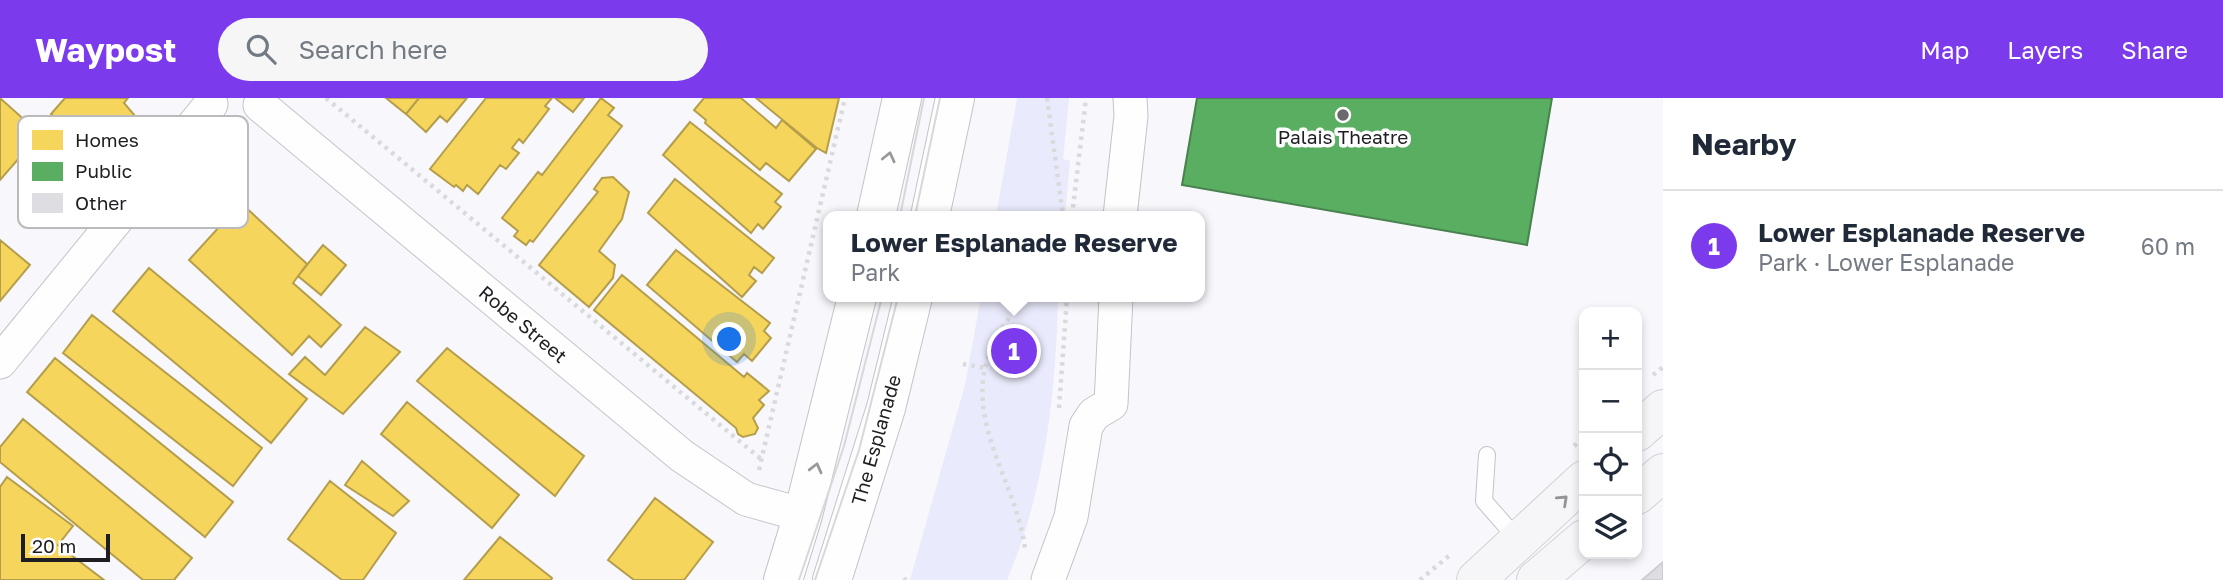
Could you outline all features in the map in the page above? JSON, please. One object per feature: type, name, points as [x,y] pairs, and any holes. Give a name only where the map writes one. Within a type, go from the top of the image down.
[{"type":"main road","points":[[1642,428],[1663,409]]},
{"type":"main road","points":[[1642,491],[1663,473]]},
{"type":"main road","points":[[1476,580],[1579,485]]},
{"type":"main road","points":[[1536,580],[1579,543]]},
{"type":"street","points":[[877,211],[902,98]]},
{"type":"street","points":[[931,211],[955,98]]},
{"type":"street","points":[[197,116],[209,101],[230,114],[251,111],[263,101]]},
{"type":"street","name":"Robe Street","points":[[263,101],[681,456],[746,499],[803,515]]},
{"type":"street","points":[[1121,211],[1133,104]]},
{"type":"street","points":[[0,362],[107,228]]},
{"type":"street","points":[[783,580],[803,515],[856,302]]},
{"type":"street","name":"The Esplanade","points":[[832,580],[850,530],[886,408],[912,302]]},
{"type":"street","points":[[1048,580],[1071,517],[1086,426],[1094,414],[1111,404],[1116,302]]},
{"type":"street","points":[[803,515],[850,530]]},
{"type":"lane","points":[[1488,455],[1484,501],[1519,541]]},
{"type":"path","points":[[326,98],[761,459]]},
{"type":"path","points":[[758,475],[845,98]]},
{"type":"path","points":[[1047,98],[1062,211]]},
{"type":"path","points":[[1073,211],[1086,98]]},
{"type":"path","points":[[1020,302],[1002,330],[985,368],[988,428],[1020,519],[1025,549],[1021,559]]},
{"type":"path","points":[[963,364],[985,368]]},
{"type":"shaded area","points":[[1017,98],[1069,98],[1063,159],[1070,161],[1065,211],[997,211]]},
{"type":"shaded area","points":[[980,302],[1058,302],[1055,369],[1046,441],[1031,512],[1007,580],[910,580],[965,385]]},
{"type":"building: Homes","points":[[0,98],[20,116],[18,159],[0,180]]},
{"type":"building: Homes","points":[[65,98],[128,98],[124,103],[135,116],[53,116],[51,114]]},
{"type":"building: Homes","points":[[386,98],[419,98],[406,114]]},
{"type":"building: Homes","points":[[419,98],[467,98],[447,122],[440,116],[426,132],[406,114]]},
{"type":"building: Homes","points":[[486,98],[552,98],[545,106],[549,109],[523,143],[519,139],[512,148],[519,153],[506,169],[500,165],[478,194],[467,185],[463,191],[456,185],[454,187],[430,169]]},
{"type":"building: Homes","points":[[555,98],[584,98],[573,112]]},
{"type":"building: Homes","points":[[601,98],[614,108],[608,115],[622,126],[533,242],[530,240],[526,245],[514,236],[518,231],[502,218],[538,172],[542,175]]},
{"type":"building: Homes","points":[[704,98],[741,98],[776,128],[782,120],[816,149],[789,181],[766,163],[760,170],[705,123],[706,120],[694,110]]},
{"type":"building: Homes","points":[[756,98],[839,98],[826,153],[817,148]]},
{"type":"building: Homes","points":[[690,122],[782,194],[775,202],[781,207],[763,229],[758,224],[751,233],[663,155]]},
{"type":"building: Homes","points":[[613,177],[629,192],[622,219],[599,251],[615,265],[613,278],[589,307],[539,265],[598,192],[594,189],[602,178]]},
{"type":"building: Homes","points":[[675,179],[774,258],[762,273],[754,267],[749,275],[756,281],[742,297],[648,213]]},
{"type":"building: Homes","points":[[248,209],[307,264],[293,283],[341,325],[321,347],[309,336],[292,355],[189,260],[218,228],[248,228]]},
{"type":"building: Homes","points":[[0,240],[30,265],[0,301]]},
{"type":"building: Homes","points":[[323,245],[346,265],[321,295],[298,276]]},
{"type":"building: Homes","points":[[676,250],[770,323],[764,331],[771,338],[752,361],[744,354],[737,362],[647,285]]},
{"type":"building: Homes","points":[[149,268],[307,399],[271,443],[113,311]]},
{"type":"building: Homes","points":[[622,275],[744,377],[747,373],[769,391],[759,400],[764,405],[753,418],[758,428],[755,434],[743,437],[738,434],[736,428],[594,310]]},
{"type":"building: Homes","points":[[92,315],[262,448],[233,486],[63,353]]},
{"type":"building: Homes","points":[[365,327],[400,352],[343,414],[289,374],[305,357],[325,375]]},
{"type":"building: Homes","points":[[447,348],[584,456],[555,496],[417,381]]},
{"type":"building: Homes","points":[[55,358],[233,502],[205,537],[27,392]]},
{"type":"building: Homes","points":[[407,402],[519,495],[492,528],[381,434]]},
{"type":"building: Homes","points":[[23,419],[192,558],[174,580],[143,580],[0,462],[0,447]]},
{"type":"building: Homes","points":[[362,461],[409,501],[393,516],[345,485]]},
{"type":"building: Homes","points":[[7,477],[73,526],[58,545],[104,580],[0,580],[0,487]]},
{"type":"building: Homes","points":[[330,481],[396,533],[363,580],[342,580],[288,539]]},
{"type":"building: Homes","points":[[655,498],[713,542],[684,580],[634,580],[608,560]]},
{"type":"building: Homes","points":[[500,537],[552,578],[551,580],[464,580]]},
{"type":"building: Public","name":"Palais Theatre","points":[[1197,98],[1552,98],[1527,245],[1182,185]]},
{"type":"building: Other","points":[[1663,562],[1663,580],[1642,580]]},
{"type":"tram line","points":[[901,211],[924,98]]},
{"type":"tram line","points":[[916,211],[940,98]]},
{"type":"tram line","points":[[799,580],[844,446],[881,302]]},
{"type":"tram line","points":[[815,580],[859,450],[897,302]]},
{"type":"place","name":"Palais Theatre","points":[[1343,115]]},
{"type":"place","name":"Lower Esplanade Reserve","points":[[1014,351]]}]
